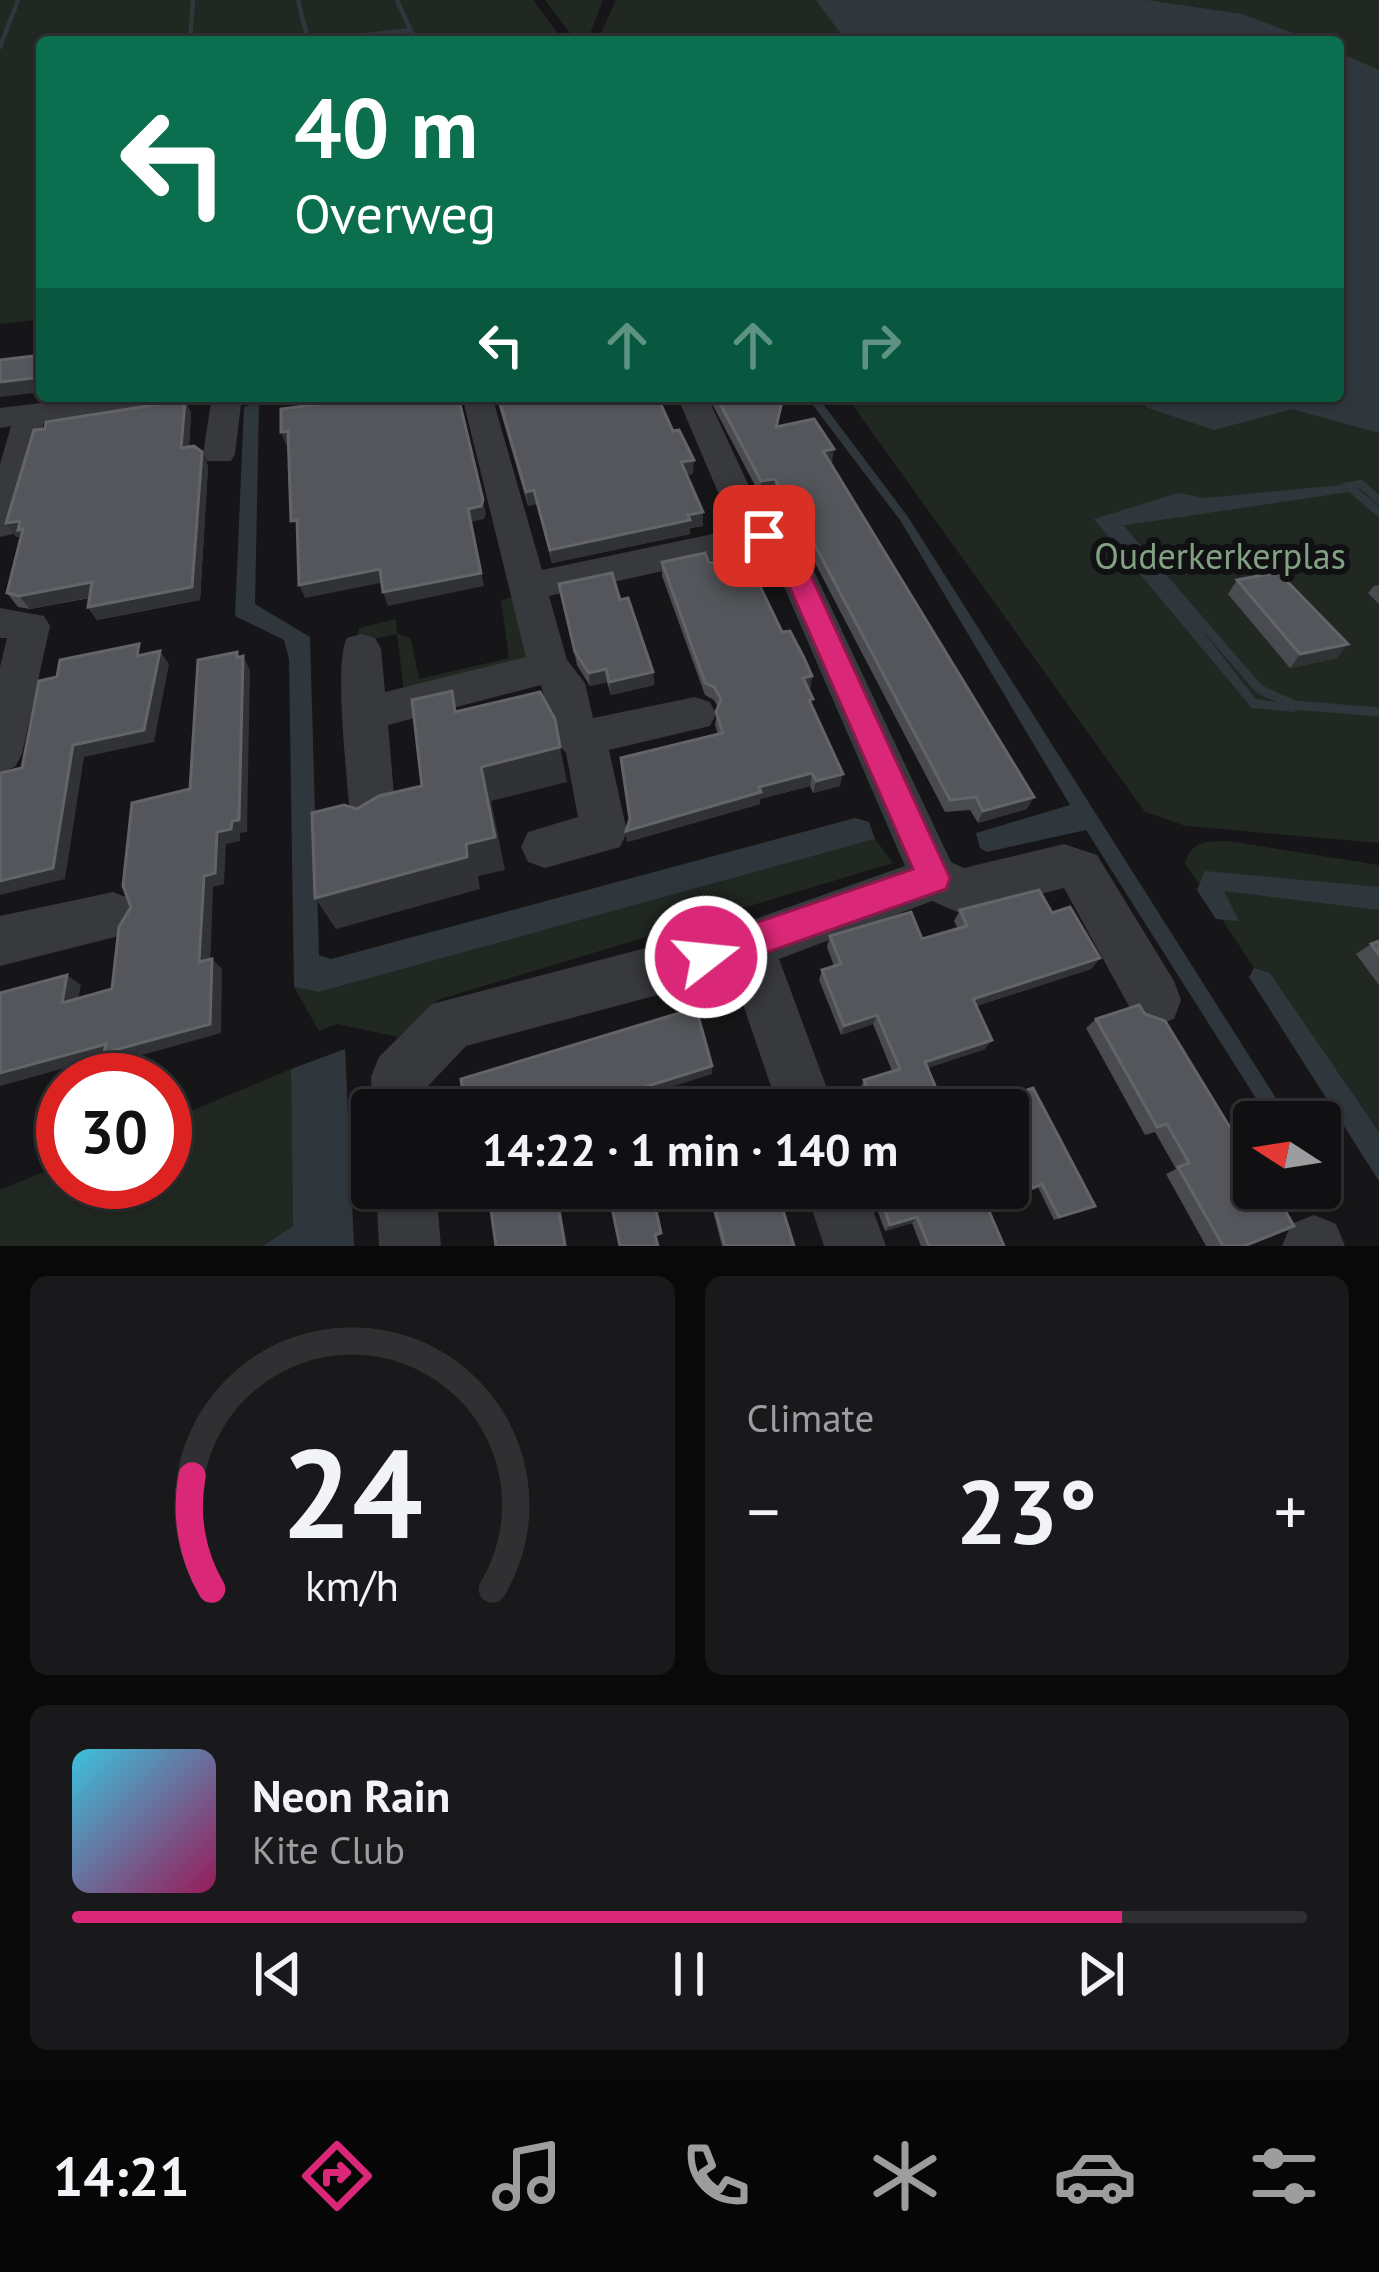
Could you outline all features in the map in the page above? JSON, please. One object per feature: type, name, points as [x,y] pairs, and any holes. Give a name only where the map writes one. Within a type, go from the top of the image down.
[{"type":"street","points":[[0,525],[15,417],[126,402]]},
{"type":"street","points":[[219,454],[226,402]]},
{"type":"street","points":[[479,402],[549,667],[564,683],[576,739],[694,714]]},
{"type":"street","points":[[695,402],[740,505],[794,567],[934,878],[962,891],[1064,866],[1080,871],[1155,1000]]},
{"type":"street","points":[[527,587],[764,536]]},
{"type":"street","points":[[0,623],[30,626],[0,754]]},
{"type":"street","points":[[361,649],[373,818]]},
{"type":"street","points":[[365,714],[549,667]]},
{"type":"street","points":[[545,847],[604,832],[584,737]]},
{"type":"street","points":[[400,1089],[399,1077],[451,1023],[749,946],[934,878]]},
{"type":"street","points":[[0,941],[113,916]]},
{"type":"street","points":[[749,946],[800,1089]]},
{"type":"street","points":[[407,1209],[410,1246]]},
{"type":"street","points":[[842,1209],[855,1246]]},
{"type":"green space","points":[[0,0],[533,0],[560,36],[36,36],[36,320],[0,324]]},
{"type":"green space","points":[[545,0],[603,0],[589,36],[572,36]]},
{"type":"green space","name":"Ouderkerkerplas","points":[[616,0],[1379,0],[1379,843],[1186,826],[1145,812],[850,402],[1344,402],[1344,36],[600,36]]},
{"type":"green space","points":[[517,596],[527,655],[523,662],[404,691],[397,634],[357,642],[359,628],[396,619],[397,633],[411,639],[419,679],[509,658],[501,600]]},
{"type":"green space","points":[[875,839],[893,863],[440,999],[398,1037],[337,1024],[319,1031],[294,987],[319,992]]},
{"type":"green space","points":[[1228,841],[1379,865],[1379,1132],[1270,973],[1254,968],[1185,863],[1196,846]]},
{"type":"green space","points":[[291,1069],[293,1226],[263,1246],[0,1246],[0,1190],[36,1175],[36,1209],[192,1209],[192,1111]]},
{"type":"shaded area","points":[[816,0],[1147,0],[1242,14],[1300,36],[843,36]]},
{"type":"shaded area","name":"Ouderkerkerplas","points":[[1344,55],[1379,70],[1379,433],[1292,409],[1214,430],[1142,402],[1344,402]]},
{"type":"shaded area","points":[[259,402],[255,604],[310,637],[319,955],[331,959],[855,818],[869,822],[875,839],[319,992],[294,987],[289,659],[284,640],[235,616],[244,407]]},
{"type":"shaded area","points":[[811,402],[822,402],[908,517],[1278,1101],[1258,1101],[1086,830],[987,852],[980,848],[976,833],[1070,805],[900,520]]},
{"type":"shaded area","points":[[1352,484],[1379,506],[1379,518],[1349,492],[1120,526],[1256,699],[1290,704],[1296,712],[1252,708],[1094,519],[1178,493],[1205,498]]},
{"type":"shaded area","points":[[1205,871],[1379,887],[1379,910],[1224,891],[1239,921],[1216,919],[1197,890]]},
{"type":"shaded area","points":[[1254,968],[1270,973],[1379,1132],[1379,1181],[1341,1121],[1341,1101],[1328,1101],[1249,977]]},
{"type":"shaded area","points":[[345,1049],[354,1246],[263,1246],[293,1226],[291,1069]]},
{"type":"building","points":[[36,356],[36,378],[0,382],[0,360]]},
{"type":"building","points":[[185,402],[181,448],[194,446],[202,452],[192,587],[88,607],[92,582],[19,596],[7,593],[23,529],[18,530],[20,521],[6,523],[34,430],[45,429],[46,422]]},
{"type":"building","points":[[335,402],[459,402],[483,500],[481,506],[468,509],[481,573],[383,592],[380,569],[299,585],[288,431],[281,432],[281,409]]},
{"type":"building","points":[[500,402],[660,402],[694,460],[681,462],[703,512],[688,515],[690,520],[550,550],[534,490],[526,492]]},
{"type":"building","points":[[719,402],[779,402],[776,427],[814,419],[834,449],[823,451],[1034,797],[983,811],[976,797],[950,800],[818,551],[775,479],[761,481]]},
{"type":"building","points":[[705,553],[709,563],[745,555],[782,632],[790,631],[804,658],[812,676],[803,678],[813,699],[809,700],[843,774],[816,781],[812,773],[626,831],[630,819],[621,758],[723,733],[716,712],[721,699],[705,683],[662,562]]},
{"type":"building","points":[[1278,572],[1348,644],[1300,654],[1237,580]]},
{"type":"building","points":[[612,573],[620,600],[628,598],[653,672],[609,682],[606,669],[589,673],[575,652],[559,584]]},
{"type":"building","points":[[139,644],[137,656],[160,651],[144,730],[73,745],[53,868],[0,881],[0,773],[22,768],[39,681],[57,677],[60,660]]},
{"type":"building","points":[[237,652],[237,658],[243,656],[239,820],[232,821],[231,829],[217,832],[215,873],[204,876],[199,962],[212,959],[210,1024],[104,1053],[106,1044],[73,1053],[36,1053],[36,1063],[0,1073],[0,993],[67,975],[62,1003],[112,989],[119,927],[131,907],[123,886],[132,803],[190,789],[198,660]]},
{"type":"building","points":[[452,691],[455,712],[540,692],[555,719],[560,747],[481,767],[495,837],[466,844],[467,857],[315,898],[312,813],[344,805],[357,809],[379,796],[422,786],[412,700]]},
{"type":"building","points":[[1039,890],[1052,913],[1070,907],[1100,958],[973,999],[992,1040],[925,1062],[936,1089],[868,1089],[864,1080],[900,1069],[877,1015],[844,1026],[822,970],[841,964],[830,936],[911,912],[922,939],[967,926],[960,910]]},
{"type":"building","points":[[1139,1005],[1145,1014],[1165,1021],[1233,1133],[1233,1209],[1284,1209],[1294,1226],[1244,1246],[1223,1246],[1178,1167],[1189,1163],[1167,1124],[1157,1127],[1096,1019]]},
{"type":"building","points":[[696,1008],[712,1066],[638,1089],[462,1089],[461,1079]]},
{"type":"building","points":[[1033,1088],[1095,1206],[1059,1217],[1042,1184],[1033,1188],[1029,1179],[1029,1089]]},
{"type":"building","points":[[491,1209],[559,1209],[565,1246],[496,1246]]},
{"type":"building","points":[[612,1209],[656,1209],[661,1233],[655,1235],[658,1246],[620,1246]]},
{"type":"building","points":[[715,1209],[783,1209],[794,1246],[725,1246]]},
{"type":"building","points":[[884,1209],[988,1209],[1004,1246],[929,1246],[917,1217],[890,1225]]},
{"type":"waterway","points":[[0,47],[18,0]]},
{"type":"waterway","points":[[190,36],[193,0]]},
{"type":"waterway","points":[[298,0],[307,36]]},
{"type":"waterway","points":[[397,0],[411,30]]},
{"type":"waterway","points":[[360,36],[411,30]]},
{"type":"waterway","points":[[411,30],[413,36]]},
{"type":"waterway","points":[[1344,487],[1361,484],[1379,500]]},
{"type":"waterway","points":[[1113,519],[1141,552]]},
{"type":"waterway","points":[[1138,549],[1259,689],[1294,705],[1379,712]]},
{"type":"route","points":[[706,957],[749,946],[934,878],[794,567],[764,536]]}]
